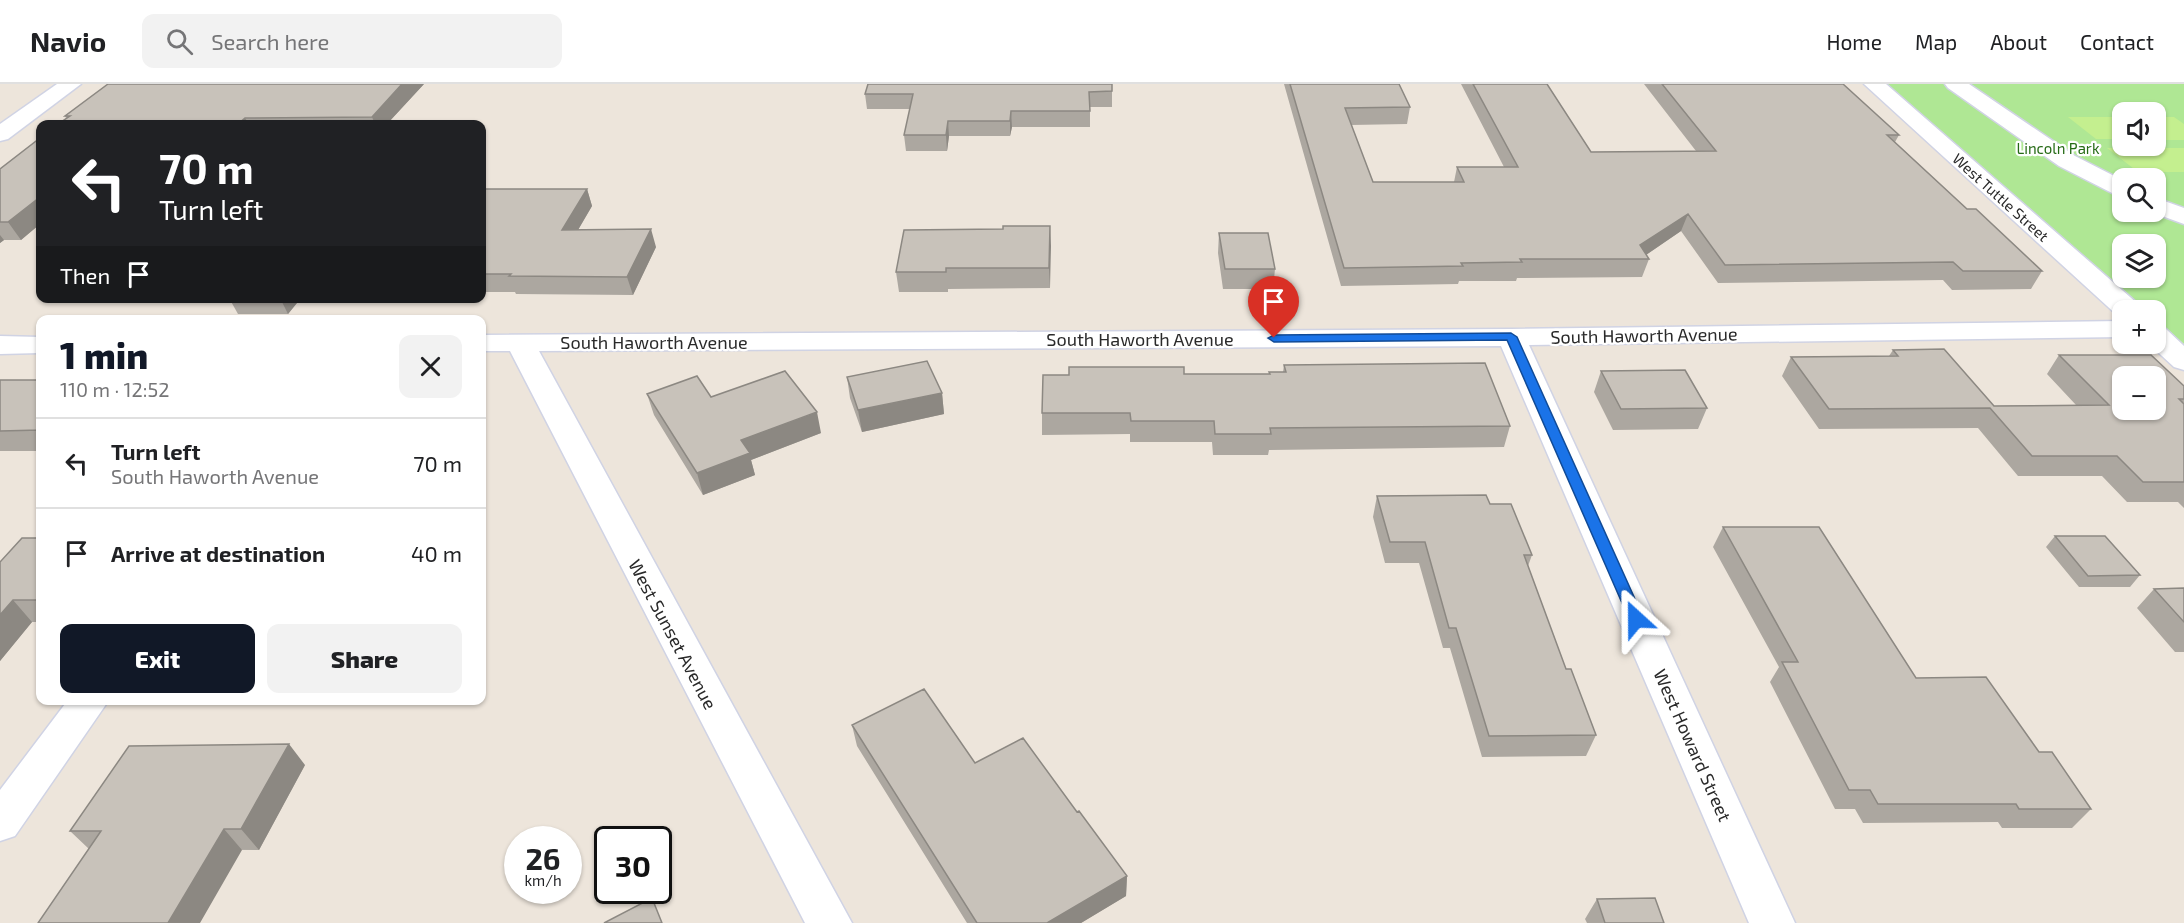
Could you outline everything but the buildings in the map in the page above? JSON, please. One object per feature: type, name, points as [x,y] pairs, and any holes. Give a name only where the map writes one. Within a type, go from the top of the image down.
[{"type":"street","points":[[0,134],[71,84]]},
{"type":"street","name":"West Tuttle Street","points":[[1874,84],[2117,300]]},
{"type":"street","points":[[1955,84],[2058,156],[2112,184]]},
{"type":"street","points":[[2166,209],[2184,217]]},
{"type":"street","name":"South Haworth Avenue","points":[[486,343],[1511,337],[2112,329]]},
{"type":"street","name":"West Howard Street","points":[[1511,337],[1772,923]]},
{"type":"street","name":"West Sunset Avenue","points":[[520,343],[829,923]]},
{"type":"street","points":[[2166,344],[2184,361]]},
{"type":"street","points":[[0,345],[36,345]]},
{"type":"street","points":[[0,823],[86,705]]},
{"type":"green space","name":"Lincoln Park","points":[[1887,84],[2184,84],[2184,344],[2166,328],[2166,300],[2135,300],[2121,288],[2166,288],[2166,234],[2112,234],[2112,280]]},
{"type":"green space","points":[[2068,117],[2112,117],[2112,139],[2096,139]]},
{"type":"green space","points":[[2166,117],[2174,117],[2184,124],[2184,140],[2166,140]]},
{"type":"green space","points":[[2166,148],[2184,148],[2184,172],[2166,172],[2166,168],[2133,168],[2117,156],[2166,156]]},
{"type":"route","points":[[1274,338],[1511,337],[1636,619]]}]
